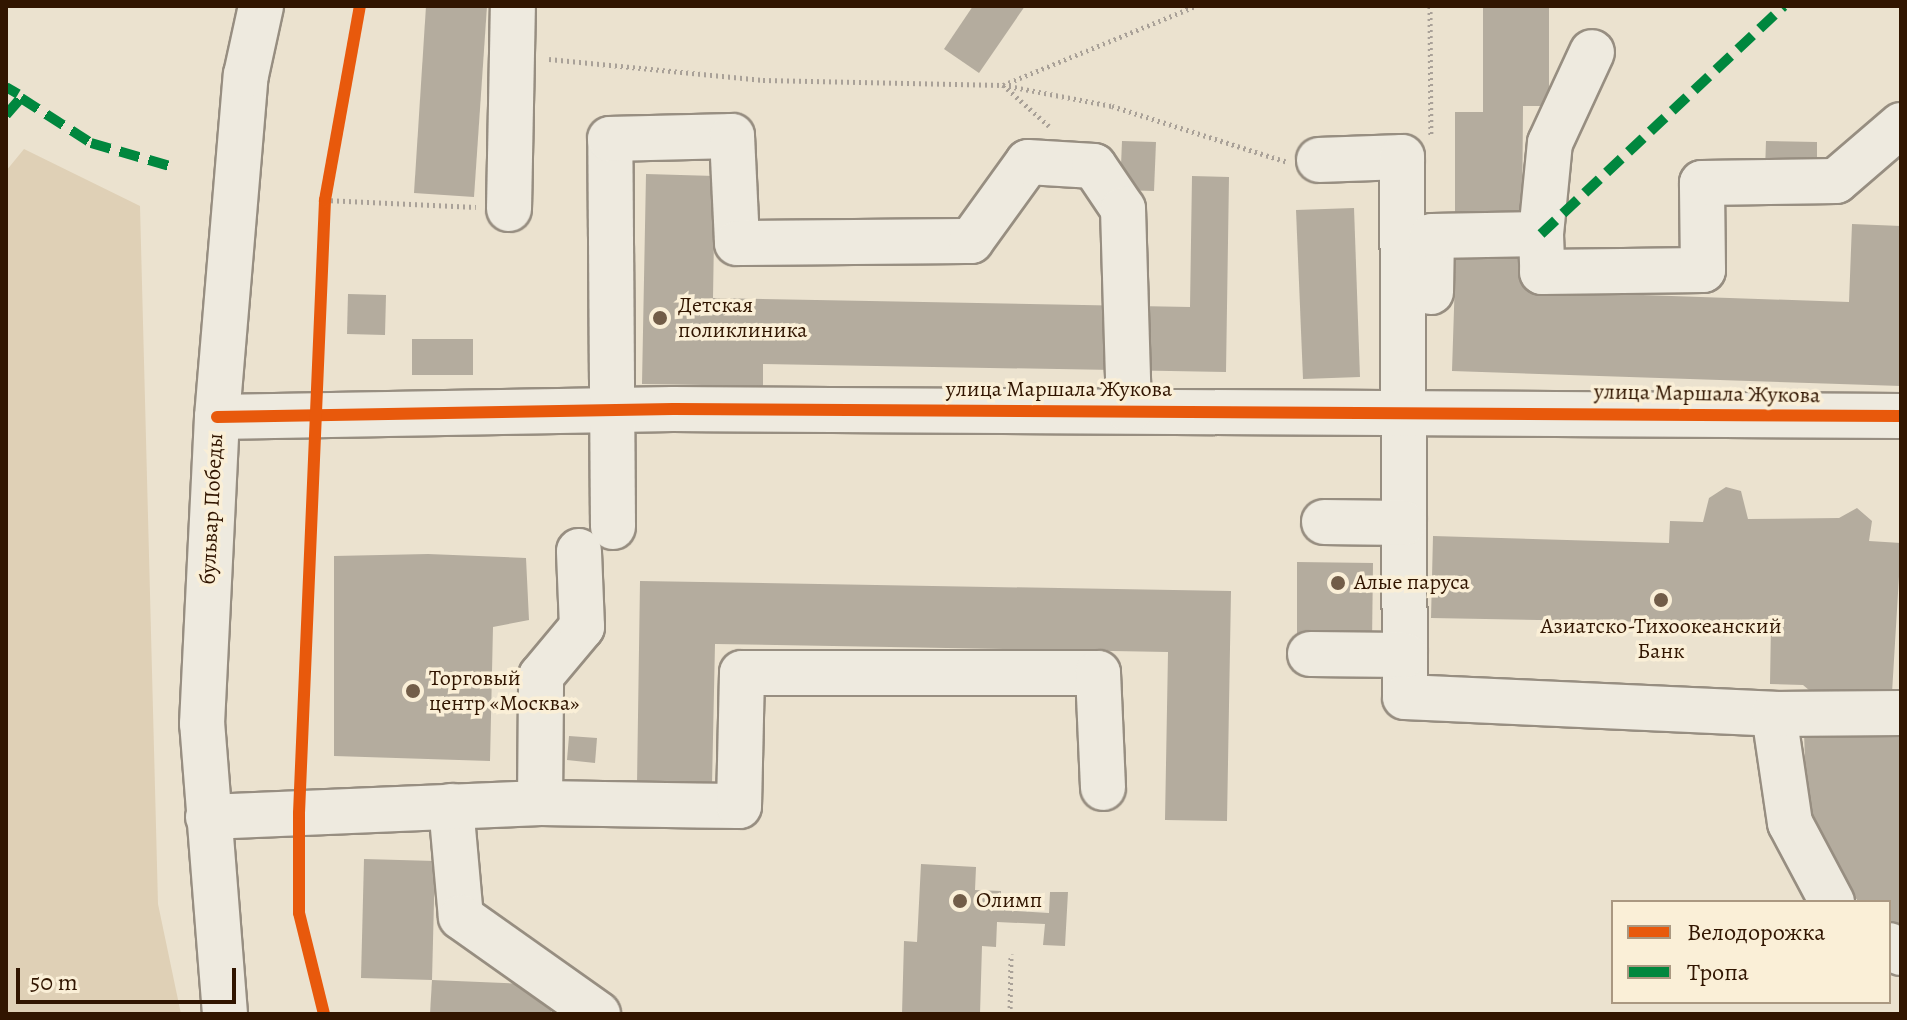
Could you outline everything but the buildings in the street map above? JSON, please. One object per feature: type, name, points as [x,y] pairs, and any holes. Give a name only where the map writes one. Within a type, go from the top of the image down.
[{"type":"street","name":"бульвар Победы","points":[[225,1014],[202,724],[217,417],[246,75],[261,6]]},
{"type":"street","points":[[509,209],[513,6]]},
{"type":"street","points":[[1592,52],[1550,143],[1541,234],[1542,272],[1703,270],[1702,183],[1836,181],[1901,125]]},
{"type":"street","points":[[540,803],[541,676],[582,627],[611,410],[610,139],[732,136],[737,243],[971,241],[1028,162],[1094,166],[1123,209],[1129,411]]},
{"type":"street","points":[[1319,160],[1402,157],[1417,410]]},
{"type":"street","points":[[1541,234],[1432,236],[1404,523],[1405,697],[1774,714],[1901,713]]},
{"type":"street","name":"улица Маршала Жукова","points":[[217,417],[611,410],[1417,410],[1901,416]]},
{"type":"street","points":[[1324,522],[1404,523]]},
{"type":"street","points":[[1310,654],[1405,655]]},
{"type":"street","points":[[208,817],[540,803],[739,806],[742,673],[1098,673],[1103,788]]},
{"type":"street","points":[[1774,714],[1790,823],[1831,900]]},
{"type":"street","points":[[451,806],[461,917],[598,1014]]},
{"type":"path","points":[[1003,85],[1196,6]]},
{"type":"path","points":[[1430,6],[1431,144]]},
{"type":"path","points":[[512,55],[763,80],[1003,85],[1112,106],[1304,168],[1319,160]]},
{"type":"path","points":[[1003,85],[1094,166]]},
{"type":"path","points":[[324,216],[326,193],[509,209]]},
{"type":"path","points":[[1010,1014],[1011,954]]},
{"type":"shaded area","points":[[24,149],[140,206],[158,904],[181,1014],[6,1014],[6,171]]},
{"type":"marked path","points":[[1541,234],[1784,6]]},
{"type":"marked path","points":[[6,87],[18,94]]},
{"type":"marked path","points":[[6,115],[21,98],[91,143],[173,167]]},
{"type":"cycle path","points":[[324,1014],[299,913],[299,813],[325,200],[360,6]]},
{"type":"cycle path","points":[[217,417],[673,409],[1901,416]]},
{"type":"place","name":"Детская поликлиника","points":[[660,318]]},
{"type":"place","name":"Алые паруса","points":[[1338,583]]},
{"type":"place","name":"Азиатско-Тихоокеанский Банк","points":[[1661,600]]},
{"type":"place","name":"Торговый центр «Москва»","points":[[413,691]]},
{"type":"place","name":"Олимп","points":[[960,901]]}]
